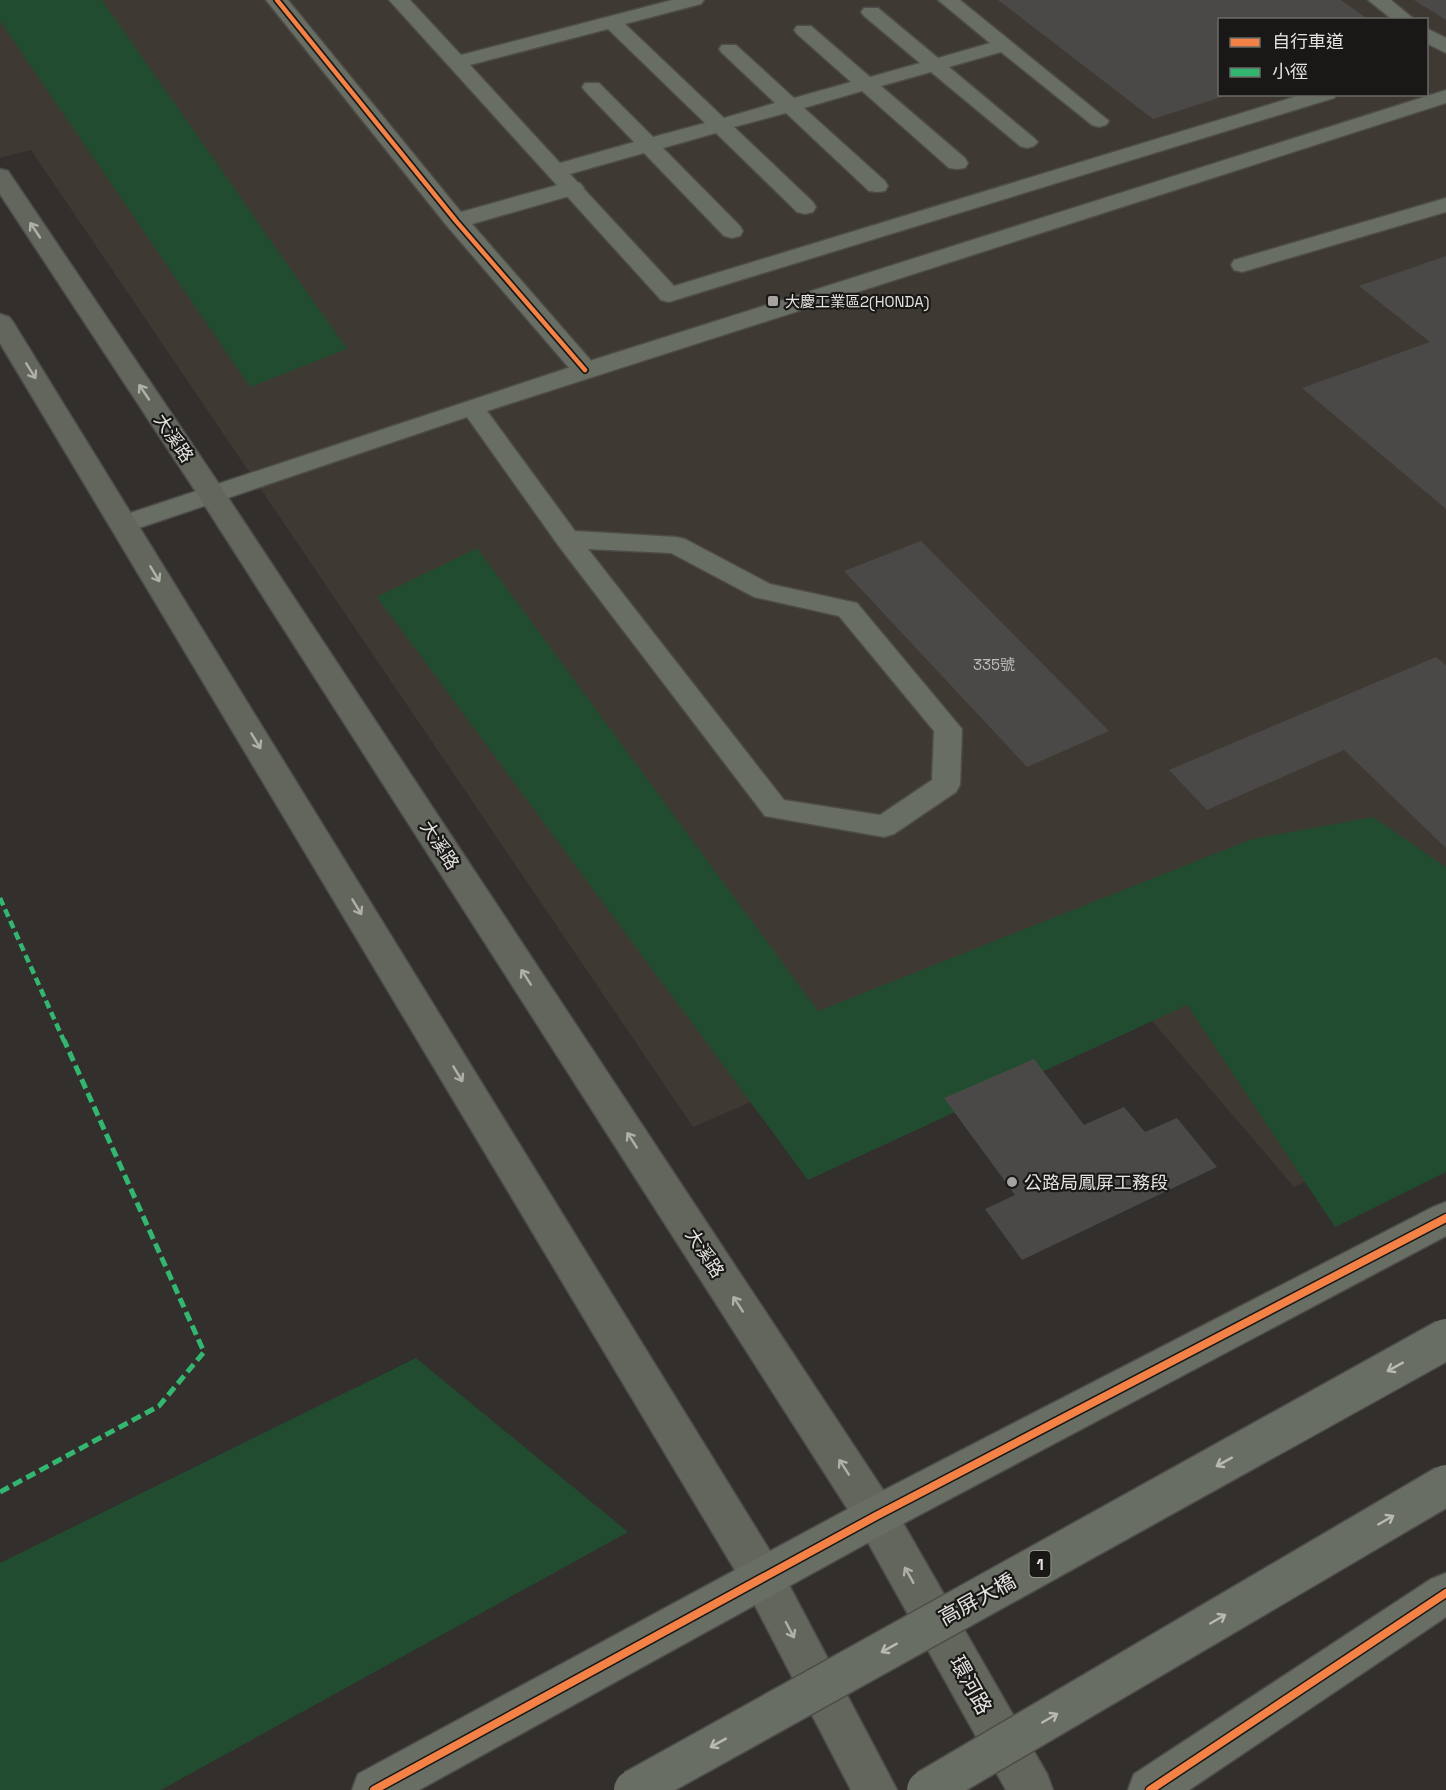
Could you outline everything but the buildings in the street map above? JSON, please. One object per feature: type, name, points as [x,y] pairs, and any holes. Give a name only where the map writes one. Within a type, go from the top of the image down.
[{"type":"main road","name":"大溪路","points":[[2,183],[211,493],[876,1516]]},
{"type":"main road","points":[[0,322],[763,1578],[875,1790]]},
{"type":"main road","points":[[374,1790],[876,1516],[1446,1218]]},
{"type":"main road","name":"高屏大橋","points":[[634,1790],[1446,1339]]},
{"type":"main road","points":[[927,1790],[1446,1485]]},
{"type":"main road","name":"環河路","points":[[876,1516],[1031,1790]]},
{"type":"main road","points":[[1150,1790],[1446,1593]]},
{"type":"street","points":[[278,0],[456,221],[585,370]]},
{"type":"street","points":[[456,221],[564,179]]},
{"type":"lane","points":[[399,0],[669,295],[1320,96]]},
{"type":"lane","points":[[455,63],[694,0]]},
{"type":"lane","points":[[948,0],[1099,121]]},
{"type":"lane","points":[[1378,0],[1403,18]]},
{"type":"lane","points":[[871,12],[1027,142]]},
{"type":"lane","points":[[611,21],[805,207]]},
{"type":"lane","points":[[804,30],[957,163]]},
{"type":"lane","points":[[1428,37],[1443,56]]},
{"type":"lane","points":[[564,179],[648,145],[1005,45]]},
{"type":"lane","points":[[729,49],[877,186]]},
{"type":"lane","points":[[592,87],[732,231]]},
{"type":"lane","points":[[124,524],[211,493],[585,370],[1446,96]]},
{"type":"lane","points":[[1423,103],[1446,118]]},
{"type":"lane","points":[[1242,265],[1446,205]]},
{"type":"lane","points":[[473,408],[567,538],[775,809],[884,826],[946,785],[948,729],[848,609],[763,591],[676,545],[567,538]]},
{"type":"shaded area","points":[[0,0],[1446,0],[1446,1114],[1294,1187],[1094,953],[693,1127],[31,150],[0,158]]},
{"type":"green space","points":[[0,0],[102,0],[347,349],[250,387],[0,21]]},
{"type":"green space","points":[[477,548],[818,1011],[1252,839],[1373,817],[1446,867],[1446,1172],[1335,1227],[1187,1005],[808,1180],[377,597]]},
{"type":"green space","points":[[416,1358],[628,1532],[161,1790],[0,1790],[0,1563]]},
{"type":"marked path","points":[[0,898],[204,1352],[159,1406],[0,1492]]},
{"type":"cycle path","points":[[277,0],[456,221],[585,370]]},
{"type":"cycle path","points":[[374,1790],[876,1516],[1446,1218]]},
{"type":"cycle path","points":[[1150,1790],[1446,1593]]},
{"type":"place","name":"大慶工業區2(HONDA)","points":[[773,301]]},
{"type":"place","name":"公路局鳳屏工務段","points":[[1012,1182]]}]
